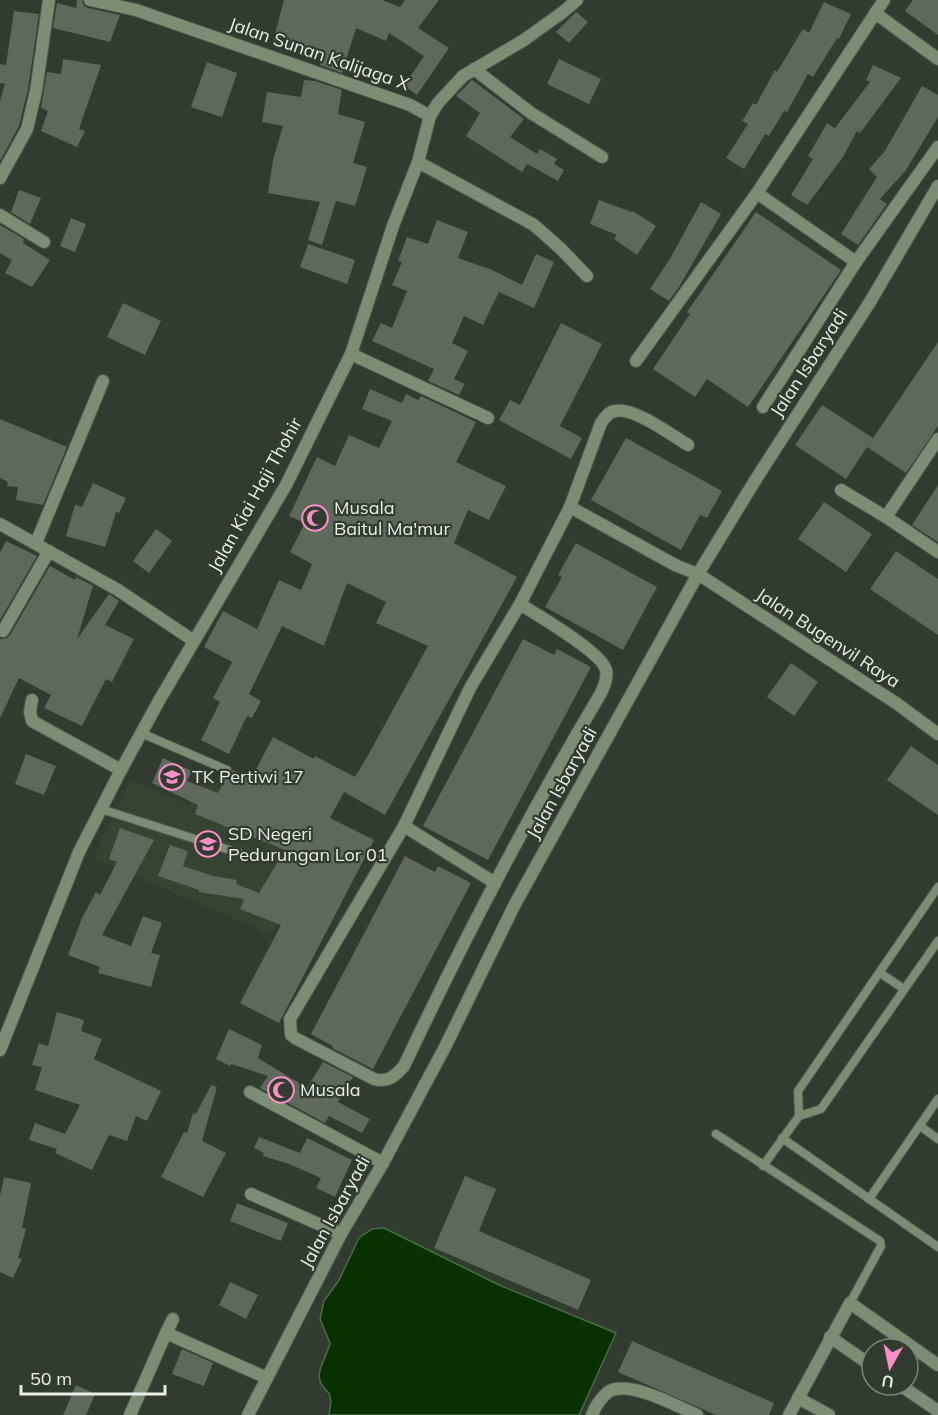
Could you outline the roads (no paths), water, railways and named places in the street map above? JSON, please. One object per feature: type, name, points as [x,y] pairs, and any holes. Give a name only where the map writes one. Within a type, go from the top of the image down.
[{"type":"street","points":[[0,178],[27,129],[36,91],[49,0]]},
{"type":"street","name":"Jalan Sunan Kalijaga X","points":[[90,0],[147,13],[410,105],[430,117]]},
{"type":"street","name":"Jalan Kiai Haji Thohir","points":[[0,1050],[3,1033],[29,980],[79,852],[141,733],[286,485],[351,354],[393,226],[418,162],[430,117],[447,92],[463,76],[524,40],[577,0]]},
{"type":"street","points":[[636,362],[757,193],[884,0]]},
{"type":"street","points":[[875,13],[938,59]]},
{"type":"street","points":[[474,69],[531,113],[602,157]]},
{"type":"street","points":[[763,407],[856,262],[938,147]]},
{"type":"street","points":[[418,162],[534,225],[587,276]]},
{"type":"street","name":"Jalan Isbaryadi","points":[[248,1415],[341,1234],[383,1163],[445,1047],[515,904],[698,574],[870,302],[938,186]]},
{"type":"street","points":[[757,193],[856,262]]},
{"type":"street","points":[[0,215],[44,242]]},
{"type":"street","points":[[351,354],[488,418]]},
{"type":"street","points":[[36,543],[103,381]]},
{"type":"street","points":[[520,604],[595,656],[606,668],[606,678],[601,693],[453,963],[404,1066],[395,1077],[382,1081],[374,1079],[295,1038],[291,1035],[290,1019],[404,826],[470,688],[520,604],[570,507],[601,423],[615,411],[630,412],[688,445]]},
{"type":"street","points":[[886,517],[938,439]]},
{"type":"street","points":[[841,490],[938,552]]},
{"type":"street","name":"Jalan Bugenvil Raya","points":[[570,507],[677,566],[698,574],[896,703],[938,733]]},
{"type":"street","points":[[0,524],[118,590],[194,641]]},
{"type":"street","points":[[3,631],[49,551]]},
{"type":"street","points":[[32,700],[30,712],[32,721],[121,770]]},
{"type":"street","points":[[404,826],[495,883]]},
{"type":"street","points":[[250,1092],[383,1163]]},
{"type":"street","points":[[251,1194],[341,1234]]},
{"type":"street","points":[[789,1415],[850,1303],[938,1365]]},
{"type":"street","points":[[130,1415],[173,1319]]},
{"type":"street","points":[[166,1333],[267,1378]]},
{"type":"street","points":[[830,1337],[860,1358]]},
{"type":"street","points":[[592,1415],[609,1392],[624,1388],[653,1396],[697,1415]]},
{"type":"street","points":[[917,1397],[938,1412]]},
{"type":"street","points":[[798,1398],[829,1415]]},
{"type":"lane","points":[[141,733],[227,770]]},
{"type":"lane","points":[[101,809],[239,853]]},
{"type":"lane","points":[[799,1116],[798,1091],[938,887]]},
{"type":"lane","points":[[764,1166],[799,1116],[821,1109],[938,941]]},
{"type":"lane","points":[[879,973],[904,989]]},
{"type":"lane","points":[[869,1199],[938,1099]]},
{"type":"lane","points":[[920,1126],[938,1139]]},
{"type":"lane","points":[[716,1134],[880,1241],[881,1246],[850,1303]]},
{"type":"lane","points":[[782,1138],[938,1247]]},
{"type":"place","name":"Musala Baitul Ma'mur","points":[[315,518]]},
{"type":"place","name":"TK Pertiwi 17","points":[[172,777]]},
{"type":"place","name":"SD Negeri Pedurungan Lor 01","points":[[208,844]]},
{"type":"place","name":"Musala","points":[[281,1090]]}]
